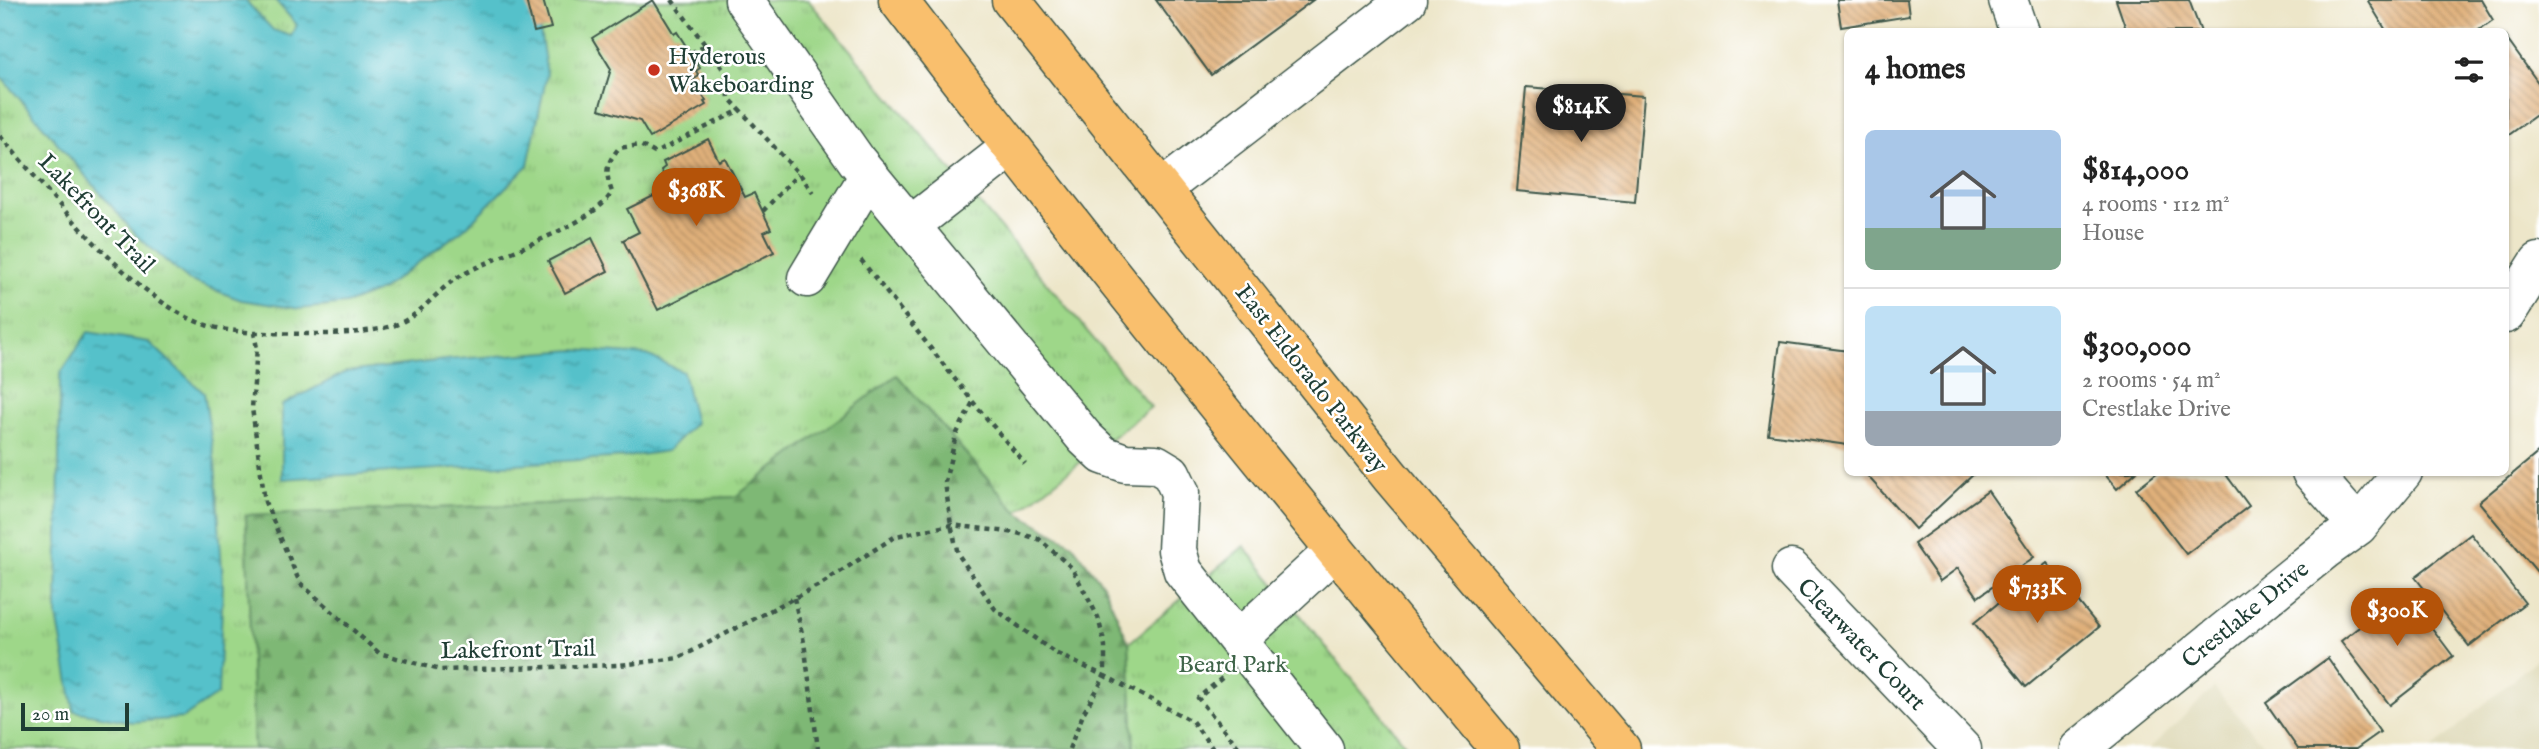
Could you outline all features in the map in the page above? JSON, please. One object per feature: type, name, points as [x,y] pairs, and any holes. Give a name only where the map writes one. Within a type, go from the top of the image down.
[{"type":"main road","points":[[898,0],[1010,148],[1334,551],[1500,749]]},
{"type":"main road","name":"East Eldorado Parkway","points":[[1011,0],[1390,476],[1621,749]]},
{"type":"street","points":[[744,0],[869,175],[1094,447],[1103,455],[1125,463],[1156,464],[1171,473],[1180,492],[1177,550],[1183,571],[1324,749]]},
{"type":"street","points":[[2008,0],[2018,28]]},
{"type":"street","points":[[1162,189],[1404,1]]},
{"type":"street","points":[[910,226],[1010,148]]},
{"type":"street","points":[[807,278],[869,175]]},
{"type":"street","points":[[2509,309],[2539,262]]},
{"type":"street","points":[[2314,476],[2358,526]]},
{"type":"street","name":"Crestlake Drive","points":[[2079,749],[2326,548],[2358,526],[2400,476]]},
{"type":"street","points":[[1243,647],[1334,551]]},
{"type":"street","name":"Clearwater Court","points":[[1791,569],[1962,749]]},
{"type":"path","points":[[691,54],[705,45]]},
{"type":"path","points":[[254,334],[355,333],[394,326],[421,310],[459,277],[586,218],[607,203],[612,192],[607,178],[608,161],[619,148],[640,145],[654,153],[740,110]]},
{"type":"path","name":"Lakefront Trail","points":[[0,136],[105,253],[161,302],[205,325],[254,334],[257,348],[252,408],[265,502],[300,583],[379,653],[440,670],[620,665],[679,658],[821,584],[896,536],[951,525],[1017,533],[1039,539],[1072,568],[1098,617],[1105,646],[1105,676]]},
{"type":"path","points":[[763,211],[799,173]]},
{"type":"path","points":[[973,402],[956,435],[945,482],[958,554],[995,609],[1055,653],[1192,721],[1213,749]]},
{"type":"path","points":[[794,598],[804,642],[818,749]]},
{"type":"path","points":[[1240,749],[1198,698],[1243,647]]},
{"type":"path","points":[[1069,749],[1084,712],[1105,676]]},
{"type":"shaded area","points":[[2539,657],[2539,749],[2432,749]]},
{"type":"shaded area","points":[[2214,688],[2268,749],[2149,749]]},
{"type":"green space","points":[[0,0],[808,0],[1151,407],[1017,512],[897,375],[736,497],[246,515],[254,749],[0,749]]},
{"type":"green space","points":[[897,375],[1017,512],[1072,544],[1103,585],[1129,643],[1134,749],[254,749],[246,515],[735,497]]},
{"type":"green space","name":"Beard Park","points":[[1244,546],[1409,749],[1134,749],[1129,643]]},
{"type":"water","points":[[0,0],[245,0],[273,30],[291,36],[297,25],[275,0],[535,0],[547,74],[528,165],[465,228],[381,290],[346,304],[300,309],[241,300],[188,280],[137,236],[0,76]]},
{"type":"water","points":[[88,332],[149,342],[204,393],[215,462],[223,585],[218,694],[183,718],[132,722],[74,711],[57,616],[60,374]]},
{"type":"water","points":[[574,350],[647,355],[683,372],[695,423],[667,451],[626,457],[282,479],[282,405],[346,372],[445,360]]},
{"type":"building","points":[[526,0],[543,0],[551,28],[534,32]]},
{"type":"building","name":"Hyderous Wakeboarding","points":[[653,0],[700,68],[696,71],[699,76],[693,80],[706,105],[650,138],[640,121],[599,109],[611,69],[592,38]]},
{"type":"building","points":[[1156,0],[1313,0],[1211,75]]},
{"type":"building","points":[[1837,0],[1907,0],[1909,16],[1841,27]]},
{"type":"building","points":[[2116,0],[2189,0],[2200,28],[2126,28]]},
{"type":"building","points":[[2481,0],[2493,20],[2482,28],[2385,28],[2368,1]]},
{"type":"building","points":[[2509,42],[2539,84],[2539,113],[2509,135]]},
{"type":"building","points":[[1526,87],[1644,96],[1635,202],[1517,191]]},
{"type":"building","points":[[708,139],[719,161],[725,158],[745,197],[754,193],[771,229],[764,232],[774,252],[658,310],[623,240],[639,232],[627,209],[670,188],[661,170],[665,167],[663,162]]},
{"type":"building","points":[[592,238],[608,271],[565,293],[548,261]]},
{"type":"building","points":[[1780,342],[1844,350],[1844,444],[1768,434]]},
{"type":"building","points":[[2539,452],[2539,571],[2537,572],[2479,502]]},
{"type":"building","points":[[1868,476],[1972,476],[1915,529]]},
{"type":"building","points":[[2106,476],[2132,476],[2117,489]]},
{"type":"building","points":[[2153,476],[2227,476],[2249,506],[2186,554],[2136,489]]},
{"type":"building","points":[[1988,491],[2034,557],[1978,597],[1958,568],[1940,581],[1914,544]]},
{"type":"building","points":[[2471,534],[2525,603],[2469,646],[2415,577]]},
{"type":"building","points":[[2047,563],[2099,627],[2026,687],[1974,623]]},
{"type":"building","points":[[2405,592],[2453,656],[2390,705],[2341,641]]},
{"type":"building","points":[[2328,658],[2380,732],[2356,749],[2298,749],[2266,703]]},
{"type":"place","name":"Hyderous Wakeboarding","points":[[654,70]]}]
